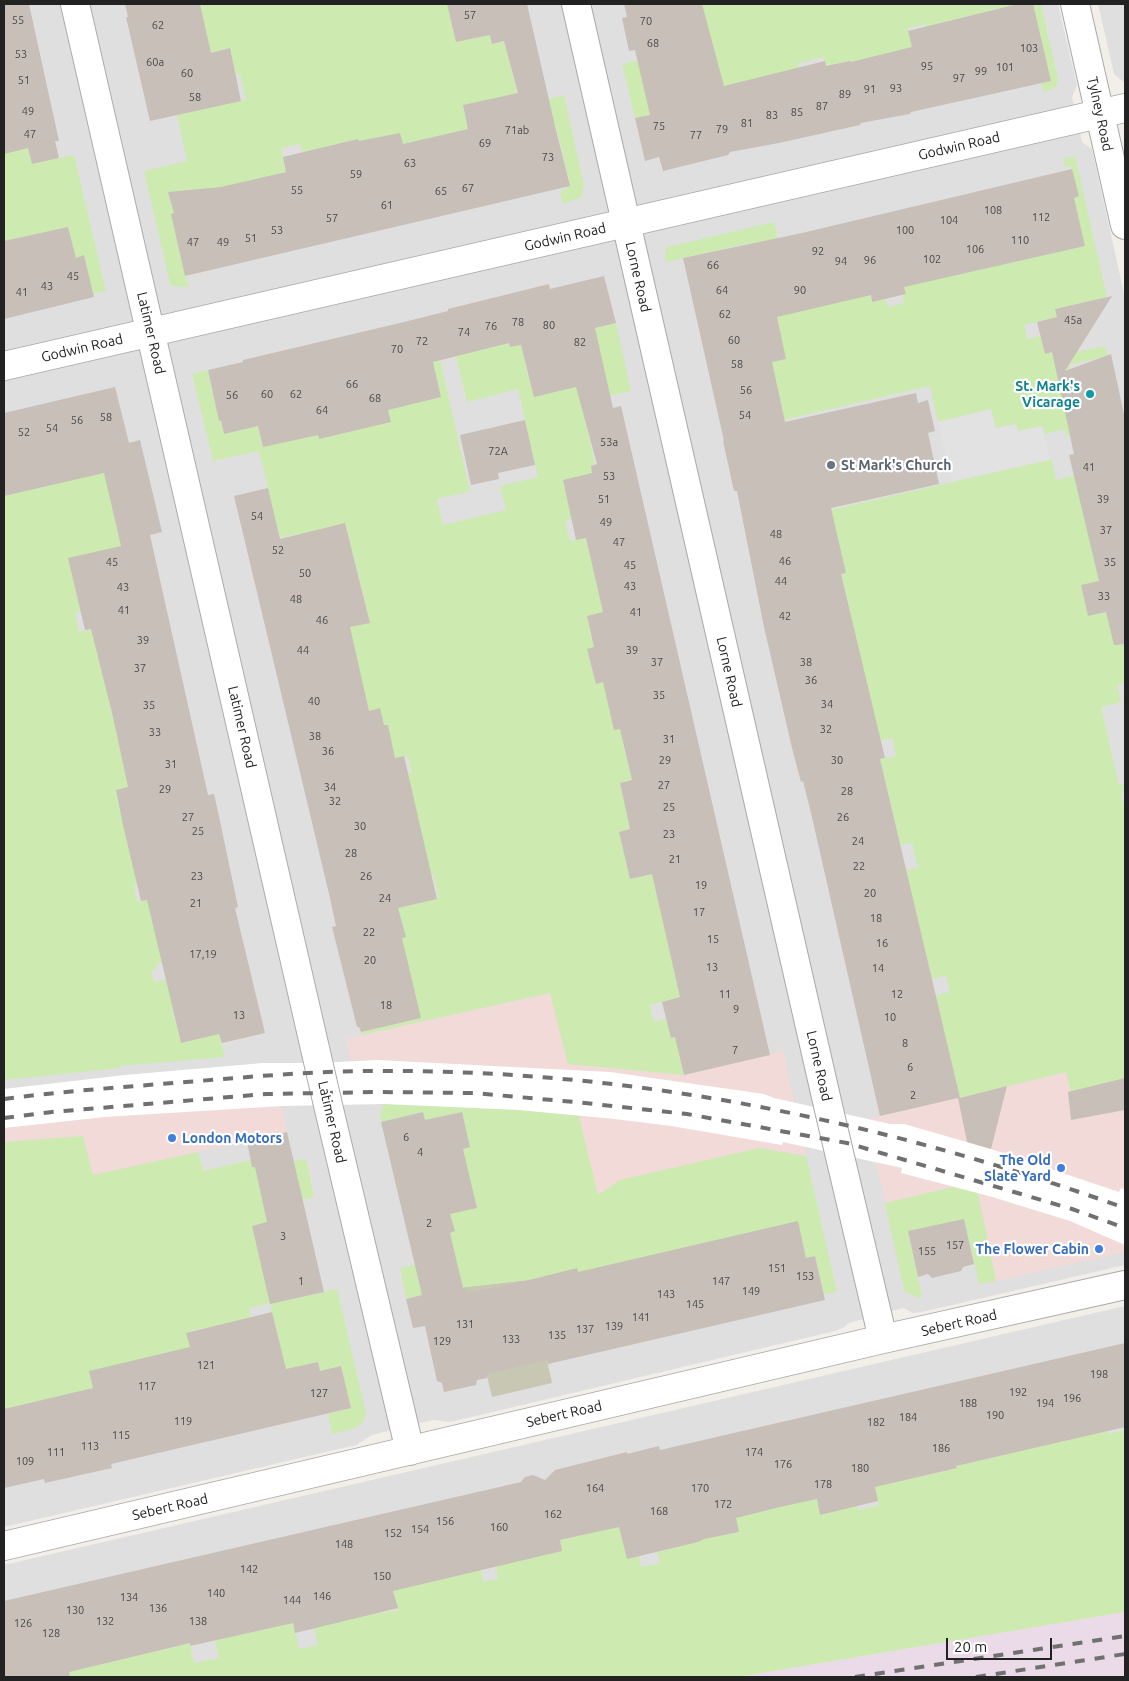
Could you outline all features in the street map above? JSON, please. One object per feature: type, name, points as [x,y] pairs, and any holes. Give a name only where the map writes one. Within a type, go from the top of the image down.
[{"type":"street","name":"Latimer Road","points":[[75,4],[328,1105],[410,1451]]},
{"type":"street","name":"Lorne Road","points":[[576,4],[883,1339]]},
{"type":"street","name":"Tylney Road","points":[[1076,4],[1113,111],[1125,225]]},
{"type":"street","name":"Godwin Road","points":[[4,366],[1113,111]]},
{"type":"street","name":"Sebert Road","points":[[4,1546],[883,1339],[1125,1285]]},
{"type":"shaded area","points":[[4,4],[1058,4],[1077,85],[1072,97],[1082,142],[1092,149],[1125,298],[1125,1265],[922,1312],[913,1313],[903,1308],[849,1323],[835,1331],[450,1422],[433,1420],[372,1435],[356,1445],[4,1527]]},
{"type":"shaded area","points":[[1098,4],[1125,4],[1125,83],[1114,74]]},
{"type":"shaded area","points":[[991,409],[996,428],[1016,424],[1018,431],[1042,426],[1050,460],[952,481],[938,422]]},
{"type":"shaded area","points":[[551,993],[568,1064],[684,1075],[783,1051],[806,1156],[759,1148],[620,1180],[598,1195],[579,1116],[564,1071],[377,1060],[351,1062],[346,1039]]},
{"type":"shaded area","points":[[1067,1072],[1071,1091],[1125,1078],[1125,1252],[996,1281],[978,1193],[953,1187],[885,1203],[867,1119]]},
{"type":"shaded area","points":[[282,1106],[287,1132],[92,1175],[83,1136],[4,1142],[4,1128],[105,1117]]},
{"type":"shaded area","points":[[529,1280],[552,1383],[492,1397],[466,1287]]},
{"type":"shaded area","points":[[1125,1306],[1125,1612],[738,1677],[4,1677],[4,1565]]},
{"type":"shaded area","points":[[1125,1612],[1125,1677],[738,1677]]},
{"type":"green space","points":[[200,4],[447,4],[456,42],[490,35],[492,44],[504,41],[518,96],[463,105],[468,129],[403,145],[400,134],[394,135],[362,155],[358,139],[338,144],[350,193],[306,168],[300,144],[281,148],[286,172],[279,173],[185,276],[189,287],[171,285],[144,171],[187,161],[177,115],[246,99],[240,74],[236,75],[230,48],[211,53]]},
{"type":"green space","points":[[695,4],[1019,4],[987,11],[995,46],[972,15],[940,23],[948,57],[935,61],[925,24],[908,28],[916,65],[850,61],[826,66],[823,57],[798,63],[804,85],[725,86],[647,102],[650,115],[635,118],[622,64],[679,51],[696,9]],"holes":[[[713,43],[716,58],[691,64],[686,49]]]},
{"type":"green space","points":[[1033,4],[1041,4],[1058,79],[1056,87],[1044,92],[1041,83],[1050,80]]},
{"type":"green space","points":[[564,95],[584,185],[582,197],[563,204],[560,192],[570,186],[556,126],[546,128],[540,101]]},
{"type":"green space","points":[[15,145],[28,148],[32,164],[74,155],[106,291],[93,294],[84,256],[76,258],[68,227],[4,242],[4,147]]},
{"type":"green space","points":[[1075,156],[1107,297],[1055,309],[1057,317],[1024,325],[1027,339],[1040,336],[1045,354],[1064,349],[1066,354],[1105,346],[1107,356],[1069,365],[1084,428],[1125,419],[1125,423],[1066,436],[1064,429],[1044,434],[1042,426],[1018,431],[1015,425],[996,429],[991,409],[938,422],[930,386],[761,425],[783,412],[775,378],[749,367],[786,359],[754,262],[750,243],[666,262],[665,251],[667,247],[774,222],[796,312],[862,259],[872,302],[886,299],[888,307],[904,303],[902,295],[906,294],[901,272],[993,228],[1002,265],[1032,258],[1057,213],[1066,250],[1085,246],[1074,198],[1079,196],[1071,166],[1065,167],[1063,159]]},
{"type":"green space","points":[[616,323],[631,391],[581,402],[595,464],[591,466],[592,473],[576,494],[567,496],[570,513],[602,511],[565,521],[570,541],[586,538],[590,555],[624,608],[587,616],[591,637],[628,628],[631,639],[587,649],[596,684],[618,679],[614,730],[650,722],[653,736],[623,743],[632,780],[620,783],[630,829],[619,832],[630,879],[653,874],[664,925],[695,918],[668,943],[676,980],[712,990],[650,1005],[654,1022],[666,1019],[671,1038],[720,1026],[679,1055],[684,1075],[568,1064],[550,993],[361,1035],[361,1032],[421,1018],[387,942],[405,937],[398,908],[439,898],[433,874],[409,879],[404,775],[412,773],[408,756],[344,771],[388,725],[332,720],[349,627],[370,622],[364,598],[344,602],[364,596],[352,550],[334,554],[349,540],[345,524],[280,538],[259,451],[213,461],[192,374],[208,370],[224,434],[258,426],[263,446],[318,435],[319,439],[390,422],[379,374],[423,401],[441,396],[433,362],[440,360],[470,491],[437,499],[443,525],[506,510],[500,486],[538,477],[518,389],[467,402],[456,356],[509,343],[511,347],[521,345],[528,376],[544,373],[556,359],[608,388],[602,360],[589,330]]},
{"type":"green space","points":[[88,441],[116,481],[148,473],[156,508],[121,546],[89,609],[75,612],[79,632],[126,621],[95,645],[104,680],[138,672],[142,690],[108,698],[112,717],[138,711],[141,725],[116,731],[120,751],[184,872],[134,884],[137,902],[153,898],[162,962],[156,964],[157,969],[151,971],[154,982],[204,971],[211,998],[172,1008],[181,1043],[219,1034],[225,1057],[120,1066],[120,1068],[4,1080],[4,494],[5,496],[42,487],[34,453]]},
{"type":"green space","points":[[1052,459],[1056,480],[1075,475],[1099,581],[1081,585],[1088,616],[1119,609],[1125,637],[1125,683],[1117,685],[1121,702],[1101,707],[1119,785],[1125,784],[1125,791],[1121,793],[1125,810],[1125,1078],[1071,1092],[1066,1072],[952,1100],[936,995],[950,992],[946,976],[898,986],[869,871],[905,864],[907,870],[918,868],[912,843],[900,845],[885,778],[850,786],[846,767],[896,756],[892,738],[798,758],[853,624],[845,589],[803,598],[831,510]]},
{"type":"green space","points":[[384,1104],[519,1110],[579,1116],[598,1195],[620,1180],[759,1148],[806,1156],[837,1292],[824,1294],[815,1256],[806,1258],[798,1222],[579,1276],[576,1269],[529,1280],[466,1287],[406,1299],[400,1268],[455,1255],[450,1233],[455,1231],[450,1214],[477,1208],[469,1176],[397,1191],[394,1173],[434,1156],[470,1147],[462,1112],[425,1120],[423,1112],[381,1122],[380,1114]]},
{"type":"green space","points":[[83,1136],[93,1175],[198,1152],[203,1171],[251,1160],[253,1167],[293,1158],[294,1161],[306,1159],[314,1197],[264,1208],[267,1222],[252,1226],[277,1267],[285,1301],[337,1289],[366,1413],[362,1423],[353,1428],[332,1434],[328,1414],[351,1408],[341,1366],[320,1371],[318,1362],[295,1367],[288,1378],[270,1303],[249,1308],[266,1380],[211,1335],[209,1327],[187,1332],[201,1395],[93,1388],[61,1396],[68,1429],[51,1398],[29,1403],[6,1444],[4,1433],[4,1312],[6,1311],[4,1301],[4,1142]]},
{"type":"green space","points":[[953,1187],[978,1193],[996,1281],[979,1284],[964,1219],[908,1232],[922,1297],[919,1298],[905,1292],[885,1203]]},
{"type":"green space","points":[[1004,1415],[1107,1431],[1108,1434],[1125,1430],[1125,1612],[738,1677],[70,1677],[60,1634],[138,1655],[176,1647],[181,1606],[194,1663],[219,1658],[214,1634],[248,1633],[271,1628],[262,1591],[291,1612],[299,1649],[318,1645],[314,1628],[370,1560],[382,1613],[398,1610],[393,1590],[472,1536],[484,1582],[498,1579],[496,1566],[562,1551],[560,1540],[585,1535],[581,1519],[618,1522],[627,1559],[639,1556],[641,1567],[660,1563],[657,1552],[678,1547],[666,1493],[722,1535],[739,1532],[727,1477],[764,1511],[799,1502],[806,1452],[821,1515],[839,1510],[827,1457],[845,1452],[858,1510],[879,1505],[874,1482],[919,1477],[957,1468],[947,1428],[978,1461],[1012,1453]]},
{"type":"pier","points":[[377,1060],[610,1072],[764,1094],[774,1098],[890,1124],[904,1124],[991,1149],[1119,1192],[1121,1188],[1125,1190],[1125,1245],[1070,1221],[989,1196],[901,1173],[902,1168],[783,1142],[782,1145],[671,1126],[615,1119],[519,1110],[384,1104],[282,1106],[105,1117],[4,1128],[4,1089],[125,1075],[263,1063]]},
{"type":"building","points":[[4,4],[29,4],[59,141],[55,141],[59,158],[32,164],[28,148],[4,154]]},
{"type":"building","points":[[125,4],[200,4],[211,53],[230,48],[241,101],[150,121],[126,17],[128,17]]},
{"type":"building","points":[[447,4],[527,4],[570,186],[185,276],[171,214],[174,213],[168,192],[221,187],[286,172],[283,157],[358,139],[359,141],[400,133],[403,144],[468,129],[463,105],[518,93],[504,41],[492,44],[490,35],[456,42]]},
{"type":"building","points":[[624,4],[702,4],[724,86],[825,61],[826,66],[851,62],[912,47],[908,31],[1018,4],[1033,4],[1051,81],[779,143],[730,152],[728,155],[663,171],[659,157],[645,161],[635,118],[650,115],[635,50],[629,51],[622,18],[627,17]]},
{"type":"building","points":[[1072,169],[1079,196],[1074,198],[1085,246],[904,287],[906,294],[872,302],[871,295],[777,317],[786,359],[772,362],[785,422],[916,393],[918,403],[928,400],[935,431],[928,433],[939,484],[831,508],[846,573],[841,574],[885,758],[880,759],[960,1098],[1007,1086],[991,1149],[967,1142],[958,1098],[880,1116],[811,813],[792,748],[764,627],[737,491],[734,491],[683,258],[802,233]]},
{"type":"building","points":[[68,227],[76,258],[84,255],[94,297],[4,319],[4,241]]},
{"type":"building","points":[[604,276],[616,323],[595,328],[613,408],[621,406],[770,1055],[684,1075],[675,1037],[671,1038],[662,1002],[680,997],[652,874],[630,879],[619,832],[630,829],[620,783],[632,780],[620,729],[614,730],[603,682],[596,684],[587,649],[594,647],[587,616],[603,612],[586,538],[576,540],[563,480],[592,473],[591,466],[597,464],[576,387],[534,397],[521,345],[510,347],[509,343],[433,362],[441,397],[388,410],[391,422],[319,439],[318,435],[263,447],[258,426],[224,434],[221,420],[219,421],[208,370],[549,284],[550,289]]},
{"type":"building","points":[[1112,296],[1065,371],[1111,354],[1125,419],[1125,644],[1114,645],[1106,612],[1088,616],[1081,585],[1099,581],[1069,455],[1074,454],[1052,352],[1045,354],[1037,322],[1057,317],[1055,309]]},
{"type":"building","points":[[115,387],[129,443],[140,440],[162,532],[150,535],[208,795],[214,794],[238,907],[235,908],[265,1033],[222,1043],[219,1034],[181,1043],[147,900],[141,901],[123,825],[116,790],[128,787],[91,629],[85,630],[68,558],[121,546],[104,473],[4,496],[4,413]]},
{"type":"building","points":[[525,420],[535,465],[498,473],[499,479],[471,485],[460,435]]},
{"type":"building","points":[[268,488],[280,539],[345,523],[370,623],[350,627],[369,711],[380,708],[384,725],[388,725],[395,758],[404,756],[437,899],[398,908],[406,937],[402,938],[421,1018],[361,1032],[359,1027],[357,1027],[332,927],[336,926],[330,898],[234,496]]},
{"type":"building","points":[[1125,1078],[1125,1110],[1071,1120],[1068,1092]]},
{"type":"building","points":[[423,1112],[425,1120],[462,1112],[470,1147],[463,1149],[477,1208],[450,1214],[455,1231],[450,1233],[463,1288],[466,1287],[468,1293],[577,1268],[578,1272],[798,1221],[806,1258],[815,1256],[825,1300],[548,1364],[547,1360],[487,1374],[487,1378],[477,1380],[476,1385],[444,1392],[442,1383],[437,1381],[425,1326],[413,1328],[406,1299],[422,1295],[381,1122]]},
{"type":"building","points":[[287,1132],[324,1292],[270,1304],[252,1226],[267,1222],[255,1167],[252,1167],[247,1141]]},
{"type":"building","points":[[964,1219],[974,1264],[963,1267],[961,1271],[932,1278],[928,1274],[918,1277],[908,1231]]},
{"type":"building","points":[[272,1312],[286,1369],[318,1362],[320,1371],[341,1366],[351,1408],[111,1464],[112,1468],[45,1483],[44,1479],[4,1488],[4,1409],[93,1388],[89,1371],[190,1347],[186,1333]]},
{"type":"building","points":[[1125,1343],[1125,1427],[956,1466],[957,1468],[875,1487],[878,1501],[820,1515],[817,1499],[780,1507],[736,1518],[739,1532],[627,1559],[619,1527],[560,1540],[562,1551],[393,1591],[398,1608],[295,1633],[293,1623],[190,1646],[190,1643],[69,1672],[70,1677],[4,1677],[4,1601],[521,1482],[525,1477],[533,1475],[545,1480],[555,1470],[627,1452],[627,1454],[659,1446],[660,1450]]},
{"type":"railway","points":[[4,1099],[117,1087],[328,1072],[472,1073],[567,1079],[662,1091],[756,1106],[849,1126],[942,1150],[1034,1177],[1125,1208]]},
{"type":"railway","points":[[4,1118],[52,1112],[266,1094],[473,1093],[575,1102],[687,1114],[847,1143],[1072,1209],[1125,1228]]},
{"type":"railway","points":[[855,1677],[1125,1636]]},
{"type":"railway","points":[[976,1677],[1125,1654]]},
{"type":"place","name":"St. Mark's Vicarage","points":[[1090,394]]},
{"type":"place","name":"St Mark's Church","points":[[831,465]]},
{"type":"place","name":"London Motors","points":[[172,1138]]},
{"type":"place","name":"The Old Slate Yard","points":[[1061,1168]]},
{"type":"place","name":"The Flower Cabin","points":[[1099,1249]]}]
